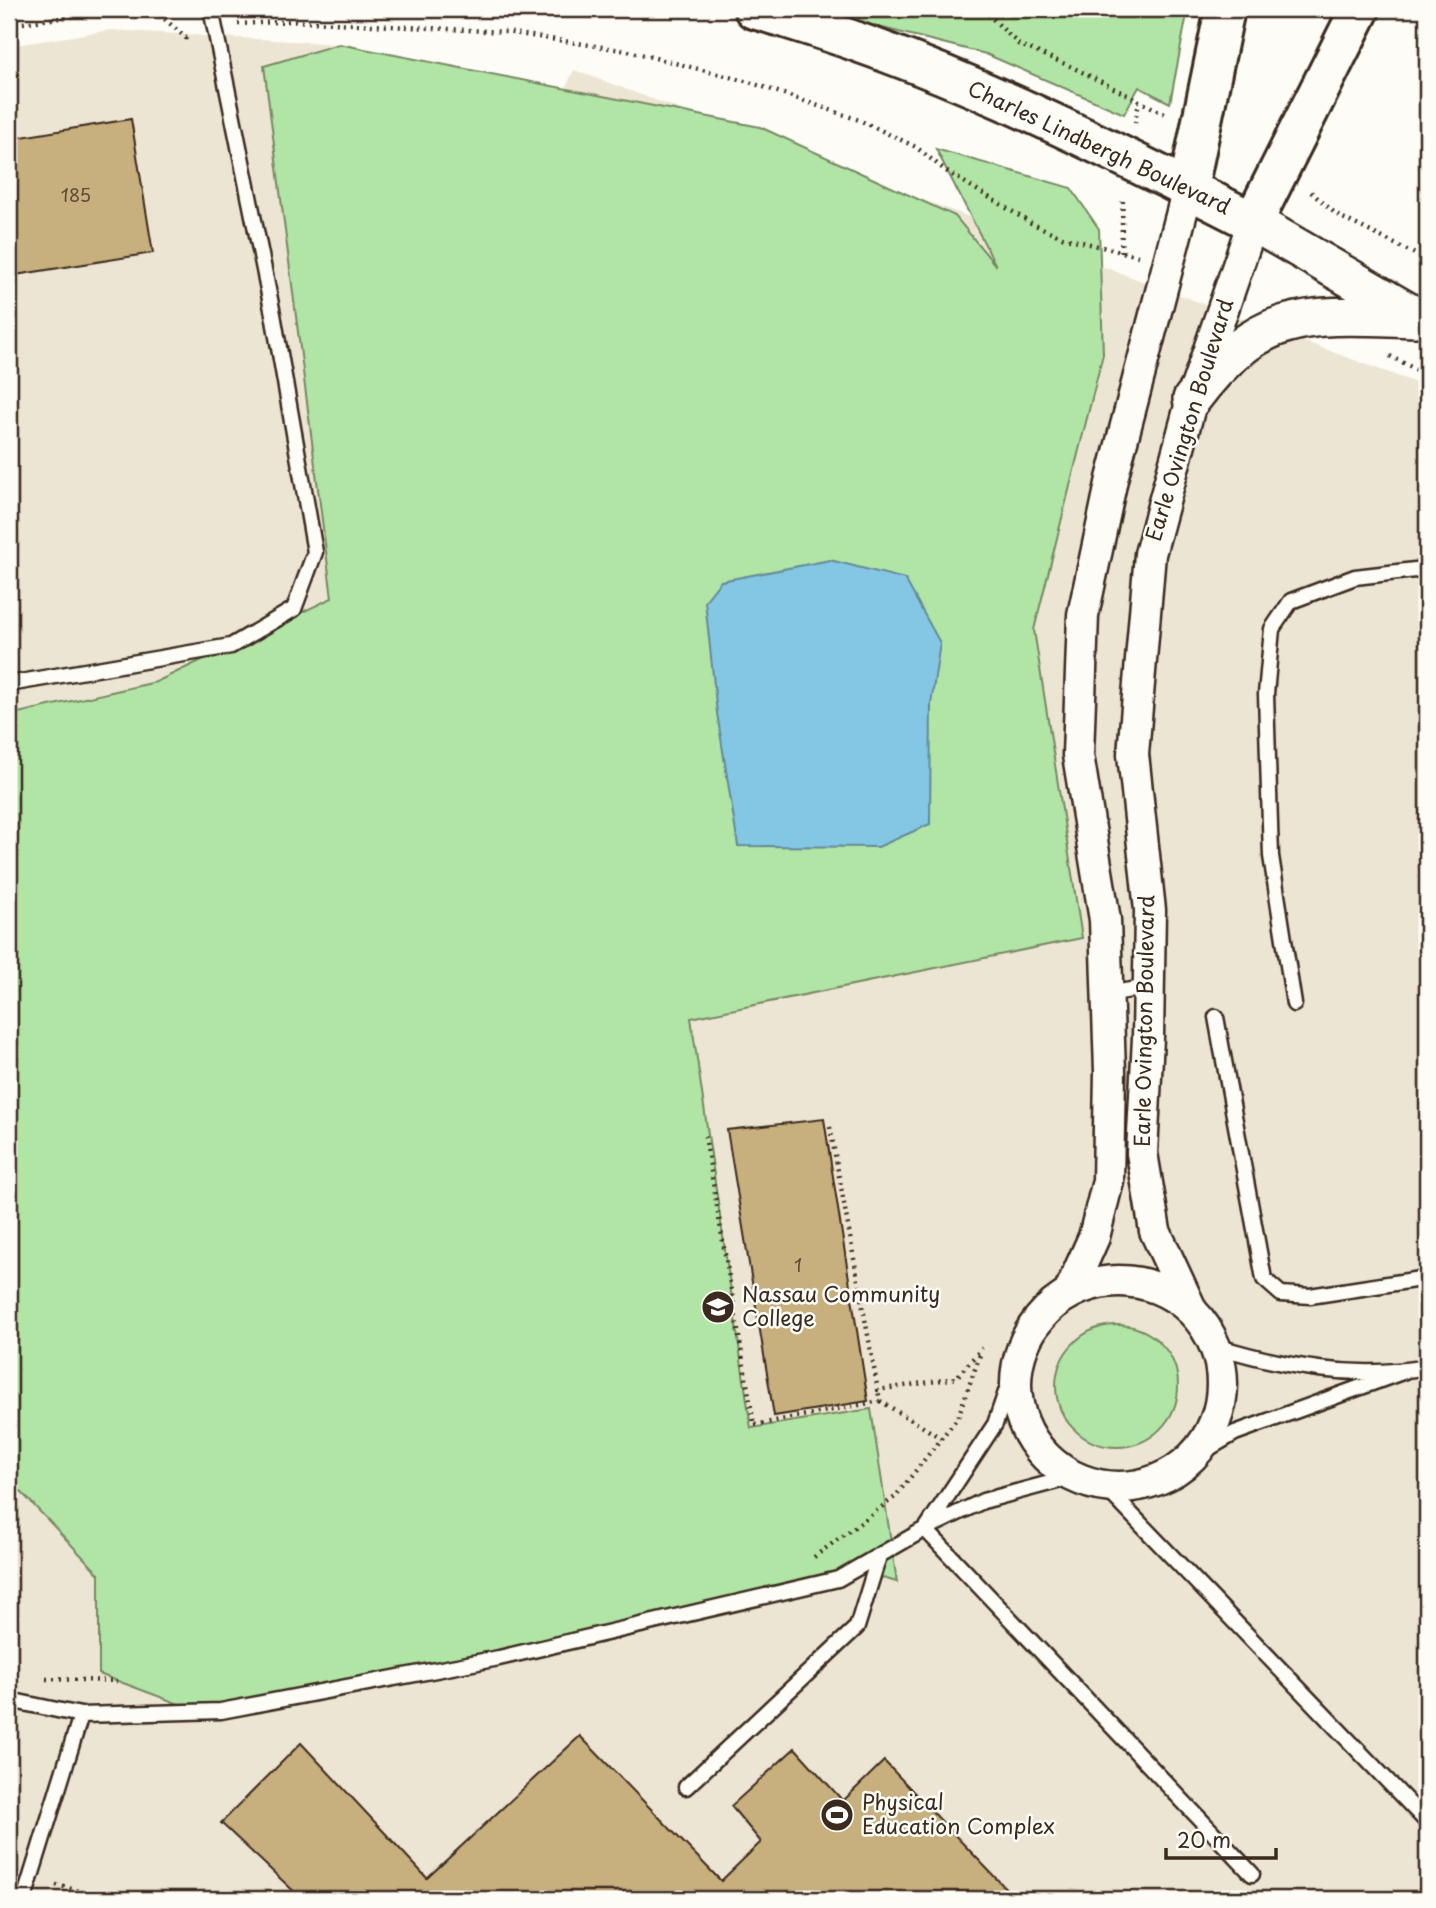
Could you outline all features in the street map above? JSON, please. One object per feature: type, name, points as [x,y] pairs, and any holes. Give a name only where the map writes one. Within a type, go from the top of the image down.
[{"type":"main road","name":"Earle Ovington Boulevard","points":[[1188,188],[1225,9]]},
{"type":"main road","name":"Earle Ovington Boulevard","points":[[1253,222],[1360,9]]},
{"type":"main road","name":"Charles Lindbergh Boulevard","points":[[773,11],[937,72],[1060,125],[1253,222]]},
{"type":"street","name":"Earle Ovington Boulevard","points":[[1069,1293],[1094,1237],[1108,1181],[1105,919],[1079,755],[1083,615],[1112,479],[1188,188]]},
{"type":"street","name":"Earle Ovington Boulevard","points":[[1192,1311],[1155,1231],[1142,1153],[1150,910],[1133,754],[1150,554],[1192,399],[1253,222]]},
{"type":"street","name":"Charles Lindbergh Boulevard","points":[[1253,222],[1424,320]]},
{"type":"street","points":[[1192,399],[1216,366],[1245,341],[1287,322],[1331,315],[1424,320]]},
{"type":"street","points":[[1100,1282],[1134,1282],[1165,1292],[1192,1311],[1216,1346],[1222,1375],[1221,1406],[1210,1434],[1192,1458],[1167,1477],[1137,1486],[1106,1488],[1072,1477],[1043,1456],[1024,1426],[1015,1392],[1018,1357],[1029,1331],[1046,1310],[1069,1293],[1100,1282]]},
{"type":"lane","points":[[9,684],[231,646],[294,609],[315,552],[273,314],[211,9]]},
{"type":"lane","points":[[1294,1004],[1271,856],[1266,694],[1272,629],[1291,601],[1355,577],[1415,570],[1427,573]]},
{"type":"lane","points":[[1107,994],[1149,987]]},
{"type":"lane","points":[[1216,1017],[1264,1279],[1281,1294],[1310,1296],[1427,1278]]},
{"type":"lane","points":[[1216,1346],[1271,1363],[1332,1372],[1405,1371],[1427,1367]]},
{"type":"lane","points":[[925,1529],[995,1424],[1018,1357]]},
{"type":"lane","points":[[1192,1458],[1235,1433],[1405,1371]]},
{"type":"lane","points":[[9,1700],[81,1715],[221,1710],[499,1658],[838,1579],[925,1529],[983,1501],[1072,1477]]},
{"type":"lane","points":[[1106,1488],[1427,1822]]},
{"type":"lane","points":[[925,1529],[1252,1874]]},
{"type":"lane","points":[[686,1787],[857,1627],[879,1556]]},
{"type":"lane","points":[[24,1899],[81,1715]]},
{"type":"path","points":[[9,25],[124,9]]},
{"type":"path","points":[[139,9],[159,14],[186,38],[196,34]]},
{"type":"path","points":[[983,9],[1018,44],[1072,67],[1170,116]]},
{"type":"path","points":[[264,22],[295,20],[506,32],[628,51],[749,82],[859,120],[916,147],[1006,210],[1062,237],[1136,256]]},
{"type":"path","points":[[1302,185],[1337,215],[1427,260]]},
{"type":"path","points":[[830,1127],[880,1401]]},
{"type":"path","points":[[705,1136],[754,1425],[880,1401],[941,1438]]},
{"type":"path","points":[[811,1559],[895,1497],[958,1417],[982,1348],[956,1378],[878,1390]]},
{"type":"path","points":[[44,1679],[117,1681]]},
{"type":"path","points":[[56,1885],[110,1899]]},
{"type":"shaded area","name":"Nassau Community College","points":[[111,30],[339,44],[264,67],[333,597],[574,70],[1427,387],[1427,1899],[9,1899],[9,46]]},
{"type":"green space","points":[[850,9],[1188,9],[1170,103],[1139,87],[1124,114],[986,54],[839,17]]},
{"type":"green space","points":[[339,44],[760,127],[955,216],[996,266],[936,149],[1071,188],[1099,229],[1103,354],[1034,630],[1082,938],[691,1018],[751,1428],[871,1409],[897,1582],[854,1570],[219,1719],[99,1674],[99,1574],[9,1479],[9,715],[156,682],[332,598],[264,66]]},
{"type":"green space","points":[[1117,1325],[1140,1330],[1160,1343],[1173,1363],[1178,1386],[1173,1409],[1160,1429],[1140,1442],[1117,1447],[1094,1442],[1074,1429],[1061,1409],[1056,1386],[1061,1363],[1074,1343],[1094,1330]]},
{"type":"water","points":[[830,560],[905,579],[940,643],[931,704],[930,824],[878,847],[738,846],[717,713],[705,601],[721,581]]},
{"type":"building","points":[[131,119],[153,253],[9,276],[9,139]]},
{"type":"building","points":[[824,1119],[868,1401],[774,1416],[727,1130]]},
{"type":"building","name":"Physical Education Complex","points":[[580,1736],[721,1881],[761,1842],[731,1806],[795,1748],[843,1801],[884,1761],[1016,1899],[302,1899],[221,1823],[301,1743],[427,1878]]},
{"type":"place","name":"Nassau Community College","points":[[718,1307]]},
{"type":"place","name":"Physical Education Complex","points":[[837,1815]]}]
